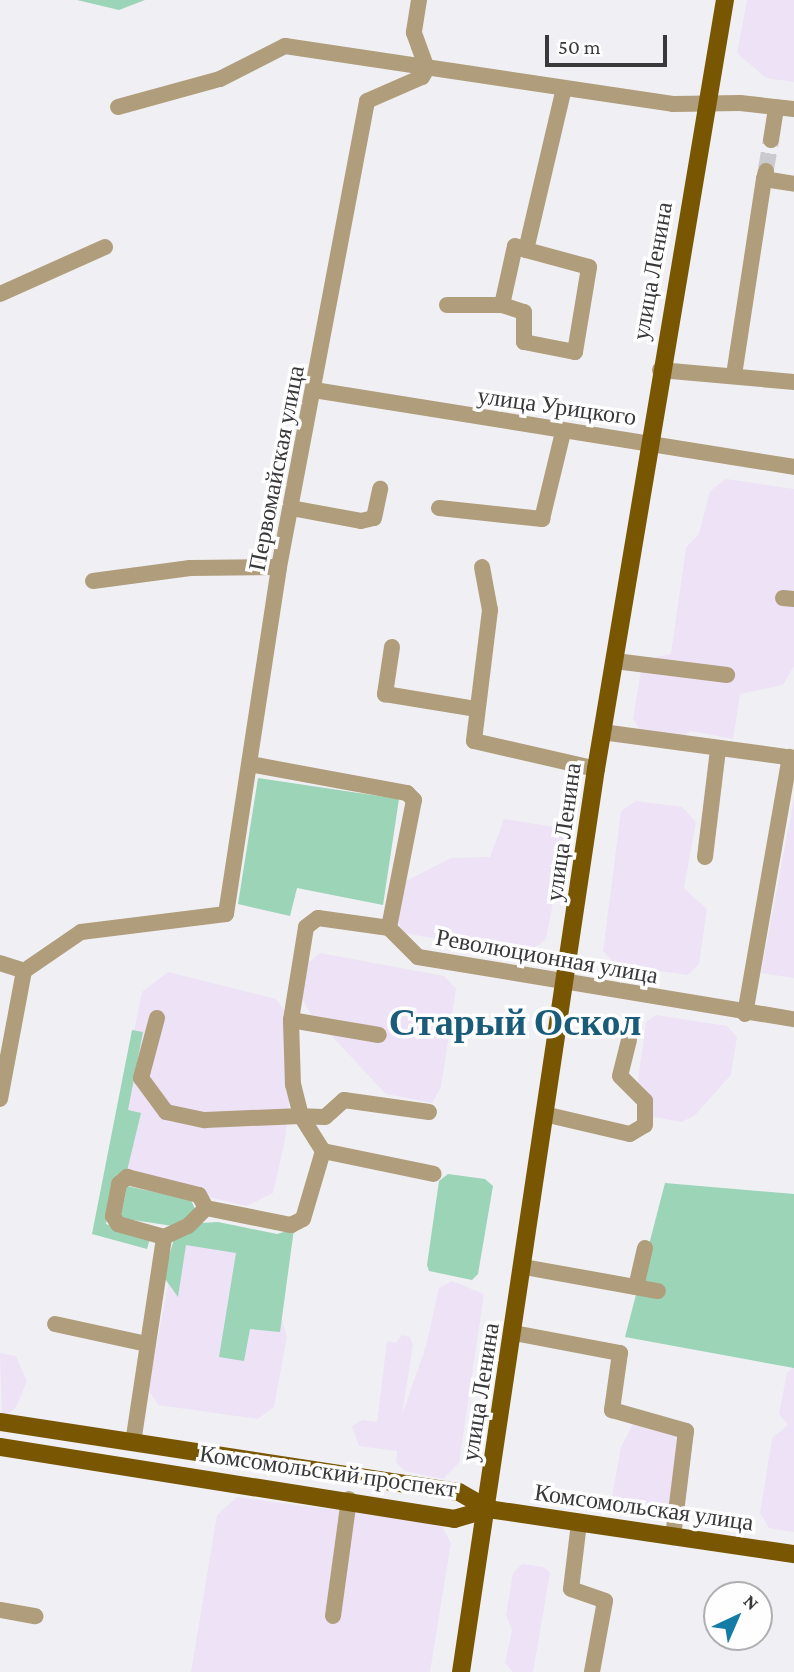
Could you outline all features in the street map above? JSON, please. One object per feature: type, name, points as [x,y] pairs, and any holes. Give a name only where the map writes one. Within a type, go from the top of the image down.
[{"type":"main road","name":"улица Ленина","points":[[461,1672],[488,1509],[596,769],[660,370],[725,0]]},
{"type":"main road","name":"Комсомольский проспект","points":[[0,1422],[459,1492],[488,1509]]},
{"type":"main road","name":"Комсомольский проспект","points":[[0,1447],[349,1499],[454,1518],[488,1509]]},
{"type":"main road","name":"Комсомольская улица","points":[[488,1509],[794,1554]]},
{"type":"street","points":[[419,0],[414,33],[427,69]]},
{"type":"street","points":[[118,107],[220,79],[285,46],[673,104],[794,109]]},
{"type":"street","name":"Первомайская улица","points":[[24,971],[81,932],[226,914],[279,568],[368,101],[422,77],[427,69]]},
{"type":"street","points":[[526,250],[564,88]]},
{"type":"street","points":[[771,140],[776,107]]},
{"type":"street","points":[[734,375],[765,174],[794,184]]},
{"type":"street","points":[[447,305],[502,305],[524,312],[524,342],[575,352],[589,267],[515,246],[502,305]]},
{"type":"street","points":[[0,293],[105,247]]},
{"type":"street","points":[[660,370],[794,382]]},
{"type":"street","name":"улица Урицкого","points":[[314,390],[794,467]]},
{"type":"street","points":[[439,508],[542,519],[563,432]]},
{"type":"street","points":[[291,508],[361,521],[374,518],[380,489]]},
{"type":"street","points":[[482,567],[490,610],[474,741],[596,769]]},
{"type":"street","points":[[93,582],[190,568],[279,568]]},
{"type":"street","points":[[392,647],[385,694],[477,709]]},
{"type":"street","points":[[614,661],[727,675]]},
{"type":"street","points":[[602,732],[718,750],[792,758],[745,1014]]},
{"type":"street","points":[[705,856],[718,750]]},
{"type":"street","points":[[250,764],[407,793],[414,800],[388,928],[318,918],[306,927],[291,1020],[293,1084],[301,1116],[323,1151],[434,1174]]},
{"type":"street","name":"Революционная улица","points":[[388,928],[418,957],[745,1014],[794,1019]]},
{"type":"street","points":[[0,963],[24,971],[0,1098]]},
{"type":"street","points":[[157,1018],[141,1078],[166,1112],[205,1120],[325,1117],[344,1100],[429,1112]]},
{"type":"street","points":[[291,1020],[379,1035]]},
{"type":"street","points":[[544,1114],[630,1134],[645,1125],[645,1101],[620,1076],[629,1040]]},
{"type":"street","points":[[206,1208],[188,1226],[164,1237],[118,1224],[113,1216],[119,1184],[127,1177],[198,1195],[206,1208],[291,1225],[303,1219],[323,1151]]},
{"type":"street","points":[[133,1443],[164,1237]]},
{"type":"street","points":[[636,1287],[645,1248]]},
{"type":"street","points":[[524,1267],[658,1291]]},
{"type":"street","points":[[55,1324],[147,1344]]},
{"type":"street","points":[[514,1333],[620,1353],[612,1410],[686,1431],[673,1537]]},
{"type":"street","points":[[333,1616],[349,1499]]},
{"type":"street","points":[[579,1523],[571,1589],[605,1601],[592,1672]]},
{"type":"street","points":[[0,1610],[35,1616]]},
{"type":"shaded area","points":[[747,0],[794,0],[794,82],[766,78],[737,53]]},
{"type":"shaded area","points":[[726,479],[794,489],[794,666],[783,685],[740,694],[733,739],[691,731],[675,740],[643,734],[633,719],[641,670],[656,657],[671,654],[686,547],[699,534],[710,491]]},
{"type":"shaded area","points":[[794,798],[794,978],[761,973]]},
{"type":"shaded area","points":[[636,801],[682,807],[696,822],[684,888],[707,909],[699,964],[688,975],[616,965],[603,951],[621,811]]},
{"type":"shaded area","points":[[504,819],[555,827],[565,841],[546,939],[526,955],[404,933],[394,916],[402,883],[451,858],[490,857]]},
{"type":"shaded area","points":[[320,953],[444,976],[456,989],[441,1087],[432,1103],[386,1094],[311,1014],[302,999],[308,963]]},
{"type":"shaded area","points":[[168,972],[276,999],[297,1028],[285,1141],[273,1193],[247,1206],[129,1178],[108,1155],[142,992]]},
{"type":"shaded area","points":[[656,1015],[727,1026],[737,1037],[731,1075],[695,1115],[682,1122],[647,1116],[635,1101],[646,1022]]},
{"type":"shaded area","points":[[178,1234],[243,1235],[282,1319],[287,1337],[274,1407],[258,1419],[158,1405],[148,1389]]},
{"type":"shaded area","points":[[452,1281],[484,1294],[459,1463],[443,1479],[405,1471],[396,1462],[397,1451],[359,1446],[352,1426],[362,1420],[377,1422],[387,1341],[396,1343],[402,1335],[410,1337],[413,1345],[402,1415],[426,1346],[439,1288]]},
{"type":"shaded area","points":[[0,1353],[16,1356],[27,1381],[16,1408],[2,1418]]},
{"type":"shaded area","points":[[794,1366],[794,1532],[769,1528],[760,1513],[772,1438],[788,1425],[779,1414],[787,1373]]},
{"type":"shaded area","points":[[634,1422],[677,1428],[679,1505],[665,1518],[617,1510],[611,1502],[621,1447]]},
{"type":"shaded area","points":[[237,1497],[441,1524],[451,1543],[430,1672],[191,1672],[217,1515]]},
{"type":"shaded area","points":[[522,1564],[544,1567],[550,1573],[533,1672],[513,1672],[505,1663],[512,1630],[506,1615],[513,1573]]},
{"type":"green space","points":[[77,0],[145,0],[119,10]]},
{"type":"green space","points":[[258,778],[399,799],[383,905],[297,888],[290,916],[238,904]]},
{"type":"green space","points":[[132,1030],[143,1032],[128,1110],[141,1113],[126,1175],[118,1174],[106,1224],[150,1238],[147,1249],[92,1234]]},
{"type":"green space","points":[[448,1174],[485,1179],[493,1186],[478,1274],[472,1280],[429,1271],[427,1265],[439,1181]]},
{"type":"green space","points":[[665,1183],[794,1194],[794,1368],[625,1337]]},
{"type":"green space","points":[[127,1186],[191,1200],[196,1211],[173,1226],[126,1219],[121,1216]]},
{"type":"green space","points":[[218,1222],[277,1234],[294,1229],[280,1332],[250,1329],[244,1361],[219,1357],[236,1253],[186,1245],[178,1297],[163,1276],[174,1239],[201,1223]]},
{"type":"tunnel","points":[[766,169],[771,140]]},
{"type":"district","name":"Старый Оскол","points":[[515,1023]]}]
